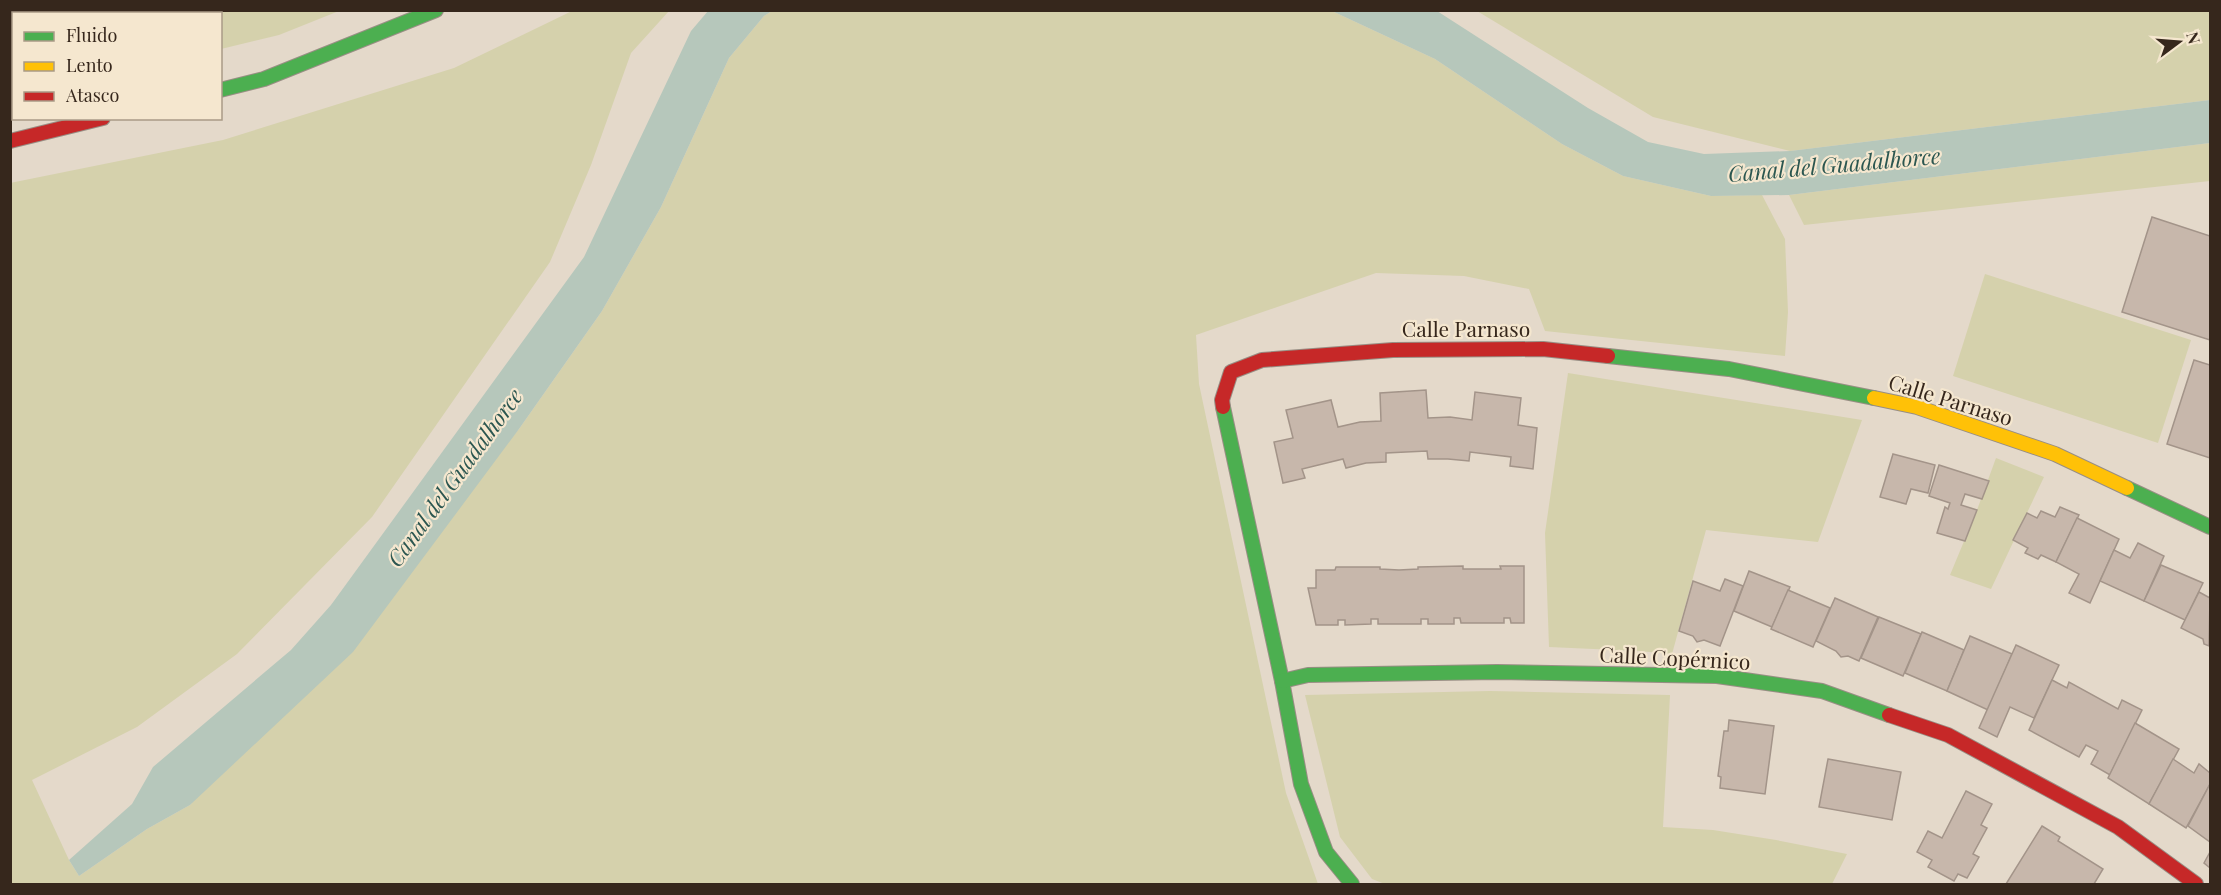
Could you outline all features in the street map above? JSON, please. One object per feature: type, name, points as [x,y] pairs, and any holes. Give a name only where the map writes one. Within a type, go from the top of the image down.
[{"type":"street","points":[[222,90],[264,79],[436,10]]},
{"type":"street","points":[[10,141],[96,120]]},
{"type":"street","name":"Calle Parnaso","points":[[1352,885],[1326,852],[1301,784],[1282,681],[1222,400],[1231,372],[1262,360],[1393,350],[1543,349],[1729,369],[1917,407],[2055,454],[2211,526]]},
{"type":"street","name":"Calle Copérnico","points":[[1282,681],[1308,675],[1473,672],[1717,676],[1822,691],[1948,735],[2118,827],[2196,885]]},
{"type":"shaded area","points":[[11,10],[339,10],[279,35],[222,49],[222,12],[12,12],[11,95]]},
{"type":"shaded area","points":[[572,11],[669,11],[631,53],[591,165],[550,262],[372,517],[237,654],[137,727],[32,780],[69,860],[79,876],[147,829],[190,805],[519,429],[602,311],[661,207],[729,58],[764,16],[772,11],[1332,11],[1435,59],[1562,144],[1623,176],[1711,196],[1762,195],[1785,239],[1788,312],[1785,356],[1545,331],[1529,289],[1464,276],[1376,273],[1196,335],[1199,384],[1286,793],[1318,884],[11,884],[10,183],[223,140],[454,68]]},
{"type":"shaded area","points":[[1477,11],[2210,11],[2210,100],[1790,151],[1653,117]]},
{"type":"shaded area","points":[[2210,143],[2210,181],[1804,225],[1789,195]]},
{"type":"shaded area","points":[[1985,274],[2191,340],[2158,443],[1953,376]]},
{"type":"shaded area","points":[[1568,373],[1862,420],[1818,542],[1706,530],[1672,654],[1549,647],[1545,533]]},
{"type":"shaded area","points":[[1996,458],[2044,477],[1991,589],[1950,575]]},
{"type":"shaded area","points":[[1490,691],[1670,695],[1663,827],[1713,830],[1847,854],[1832,884],[1385,884],[1372,879],[1340,837],[1305,695]]},
{"type":"water","name":"Canal del Guadalhorce","points":[[708,11],[772,11],[764,16],[729,58],[661,207],[602,311],[519,429],[353,652],[190,805],[147,829],[79,876],[69,860],[132,804],[153,767],[291,650],[331,605],[584,257],[691,31]]},
{"type":"water","name":"Canal del Guadalhorce","points":[[1332,11],[1437,11],[1588,108],[1648,142],[1704,154],[1790,151],[2210,100],[2210,143],[1789,195],[1711,196],[1623,176],[1562,144],[1435,59]]},
{"type":"building","points":[[2152,217],[2210,236],[2210,340],[2122,312]]},
{"type":"building","points":[[2194,360],[2210,365],[2210,458],[2167,444]]},
{"type":"building","points":[[1426,390],[1428,418],[1450,417],[1472,420],[1475,392],[1521,398],[1518,425],[1537,428],[1533,469],[1510,466],[1511,457],[1470,452],[1469,461],[1428,459],[1427,451],[1386,453],[1386,462],[1366,463],[1346,468],[1343,459],[1302,469],[1305,478],[1283,483],[1274,442],[1293,438],[1286,410],[1331,400],[1338,427],[1360,422],[1381,421],[1380,393]]},
{"type":"building","points":[[1893,454],[1935,465],[1928,493],[1911,489],[1906,504],[1880,497]]},
{"type":"building","points":[[1939,465],[1989,481],[1982,499],[1965,494],[1961,505],[1977,510],[1965,541],[1937,533],[1945,507],[1948,509],[1950,503],[1929,496]]},
{"type":"building","points":[[2060,507],[2079,515],[2056,562],[2041,555],[2038,559],[2025,553],[2028,548],[2013,540],[2027,513],[2037,518],[2041,511],[2055,517]]},
{"type":"building","points":[[2077,518],[2119,539],[2090,603],[2069,593],[2079,574],[2056,562]]},
{"type":"building","points":[[2138,543],[2164,556],[2144,601],[2100,581],[2114,550],[2130,558]]},
{"type":"building","points":[[2161,565],[2203,583],[2185,620],[2144,601]]},
{"type":"building","points":[[1463,566],[1463,569],[1501,569],[1500,566],[1524,566],[1524,623],[1511,623],[1510,618],[1504,618],[1504,623],[1461,623],[1460,618],[1454,618],[1454,624],[1428,624],[1428,619],[1421,619],[1421,624],[1378,624],[1378,619],[1371,619],[1371,624],[1345,625],[1345,620],[1338,620],[1338,625],[1316,625],[1308,588],[1316,588],[1316,570],[1335,570],[1336,567],[1380,567],[1380,569],[1399,570],[1418,569],[1418,567]]},
{"type":"building","points":[[1749,571],[1790,587],[1772,627],[1734,611]]},
{"type":"building","points":[[1725,579],[1743,586],[1720,646],[1704,640],[1697,642],[1693,636],[1679,631],[1693,581],[1720,591]]},
{"type":"building","points":[[1788,590],[1830,608],[1813,647],[1771,629]]},
{"type":"building","points":[[2199,592],[2210,598],[2209,646],[2204,644],[2203,639],[2181,628]]},
{"type":"building","points":[[1835,598],[1878,617],[1859,661],[1848,656],[1841,657],[1836,651],[1816,641]]},
{"type":"building","points":[[1879,617],[1921,634],[1903,676],[1861,658]]},
{"type":"building","points":[[1922,632],[1964,650],[1947,691],[1905,673]]},
{"type":"building","points":[[1970,636],[2012,654],[1988,710],[1947,691]]},
{"type":"building","points":[[2016,645],[2059,665],[2034,718],[2010,707],[1997,737],[1979,728]]},
{"type":"building","points":[[2052,680],[2067,688],[2069,682],[2118,709],[2122,700],[2142,710],[2110,775],[2091,764],[2098,751],[2086,745],[2079,757],[2029,730]]},
{"type":"building","points":[[1729,720],[1774,726],[1765,794],[1720,788],[1721,777],[1718,776],[1724,731],[1728,731]]},
{"type":"building","points":[[2135,723],[2179,749],[2149,804],[2108,778]]},
{"type":"building","points":[[1828,759],[1901,772],[1892,820],[1819,807]]},
{"type":"building","points":[[2173,759],[2194,773],[2199,764],[2210,773],[2210,784],[2186,828],[2149,804]]},
{"type":"building","points":[[2210,784],[2210,842],[2188,826]]},
{"type":"building","points":[[1966,791],[1992,804],[1981,825],[1987,828],[1973,854],[1979,857],[1967,878],[1958,874],[1954,881],[1928,867],[1932,860],[1917,852],[1928,831],[1942,838]]},
{"type":"building","points":[[2042,826],[2060,837],[2058,841],[2103,869],[2094,884],[2006,884]]},
{"type":"building","points":[[2210,852],[2210,868],[2204,863]]},
{"type":"traffic: fast","points":[[222,90],[264,79],[436,10]]},
{"type":"traffic: fast","points":[[1608,356],[1729,369],[1874,398]]},
{"type":"traffic: fast","points":[[1223,407],[1282,681],[1301,784],[1326,852],[1352,884]]},
{"type":"traffic: fast","points":[[2127,488],[2210,527]]},
{"type":"traffic: fast","points":[[1282,681],[1308,675],[1497,672],[1717,676],[1822,691],[1889,715]]},
{"type":"traffic: slow","points":[[1874,398],[1917,407],[2055,454],[2127,488]]},
{"type":"traffic: jam","points":[[10,141],[95,120]]},
{"type":"traffic: jam","points":[[1223,407],[1222,400],[1231,372],[1262,360],[1393,350],[1543,349],[1608,356]]},
{"type":"traffic: jam","points":[[1889,715],[1948,735],[2118,827],[2196,884]]}]
